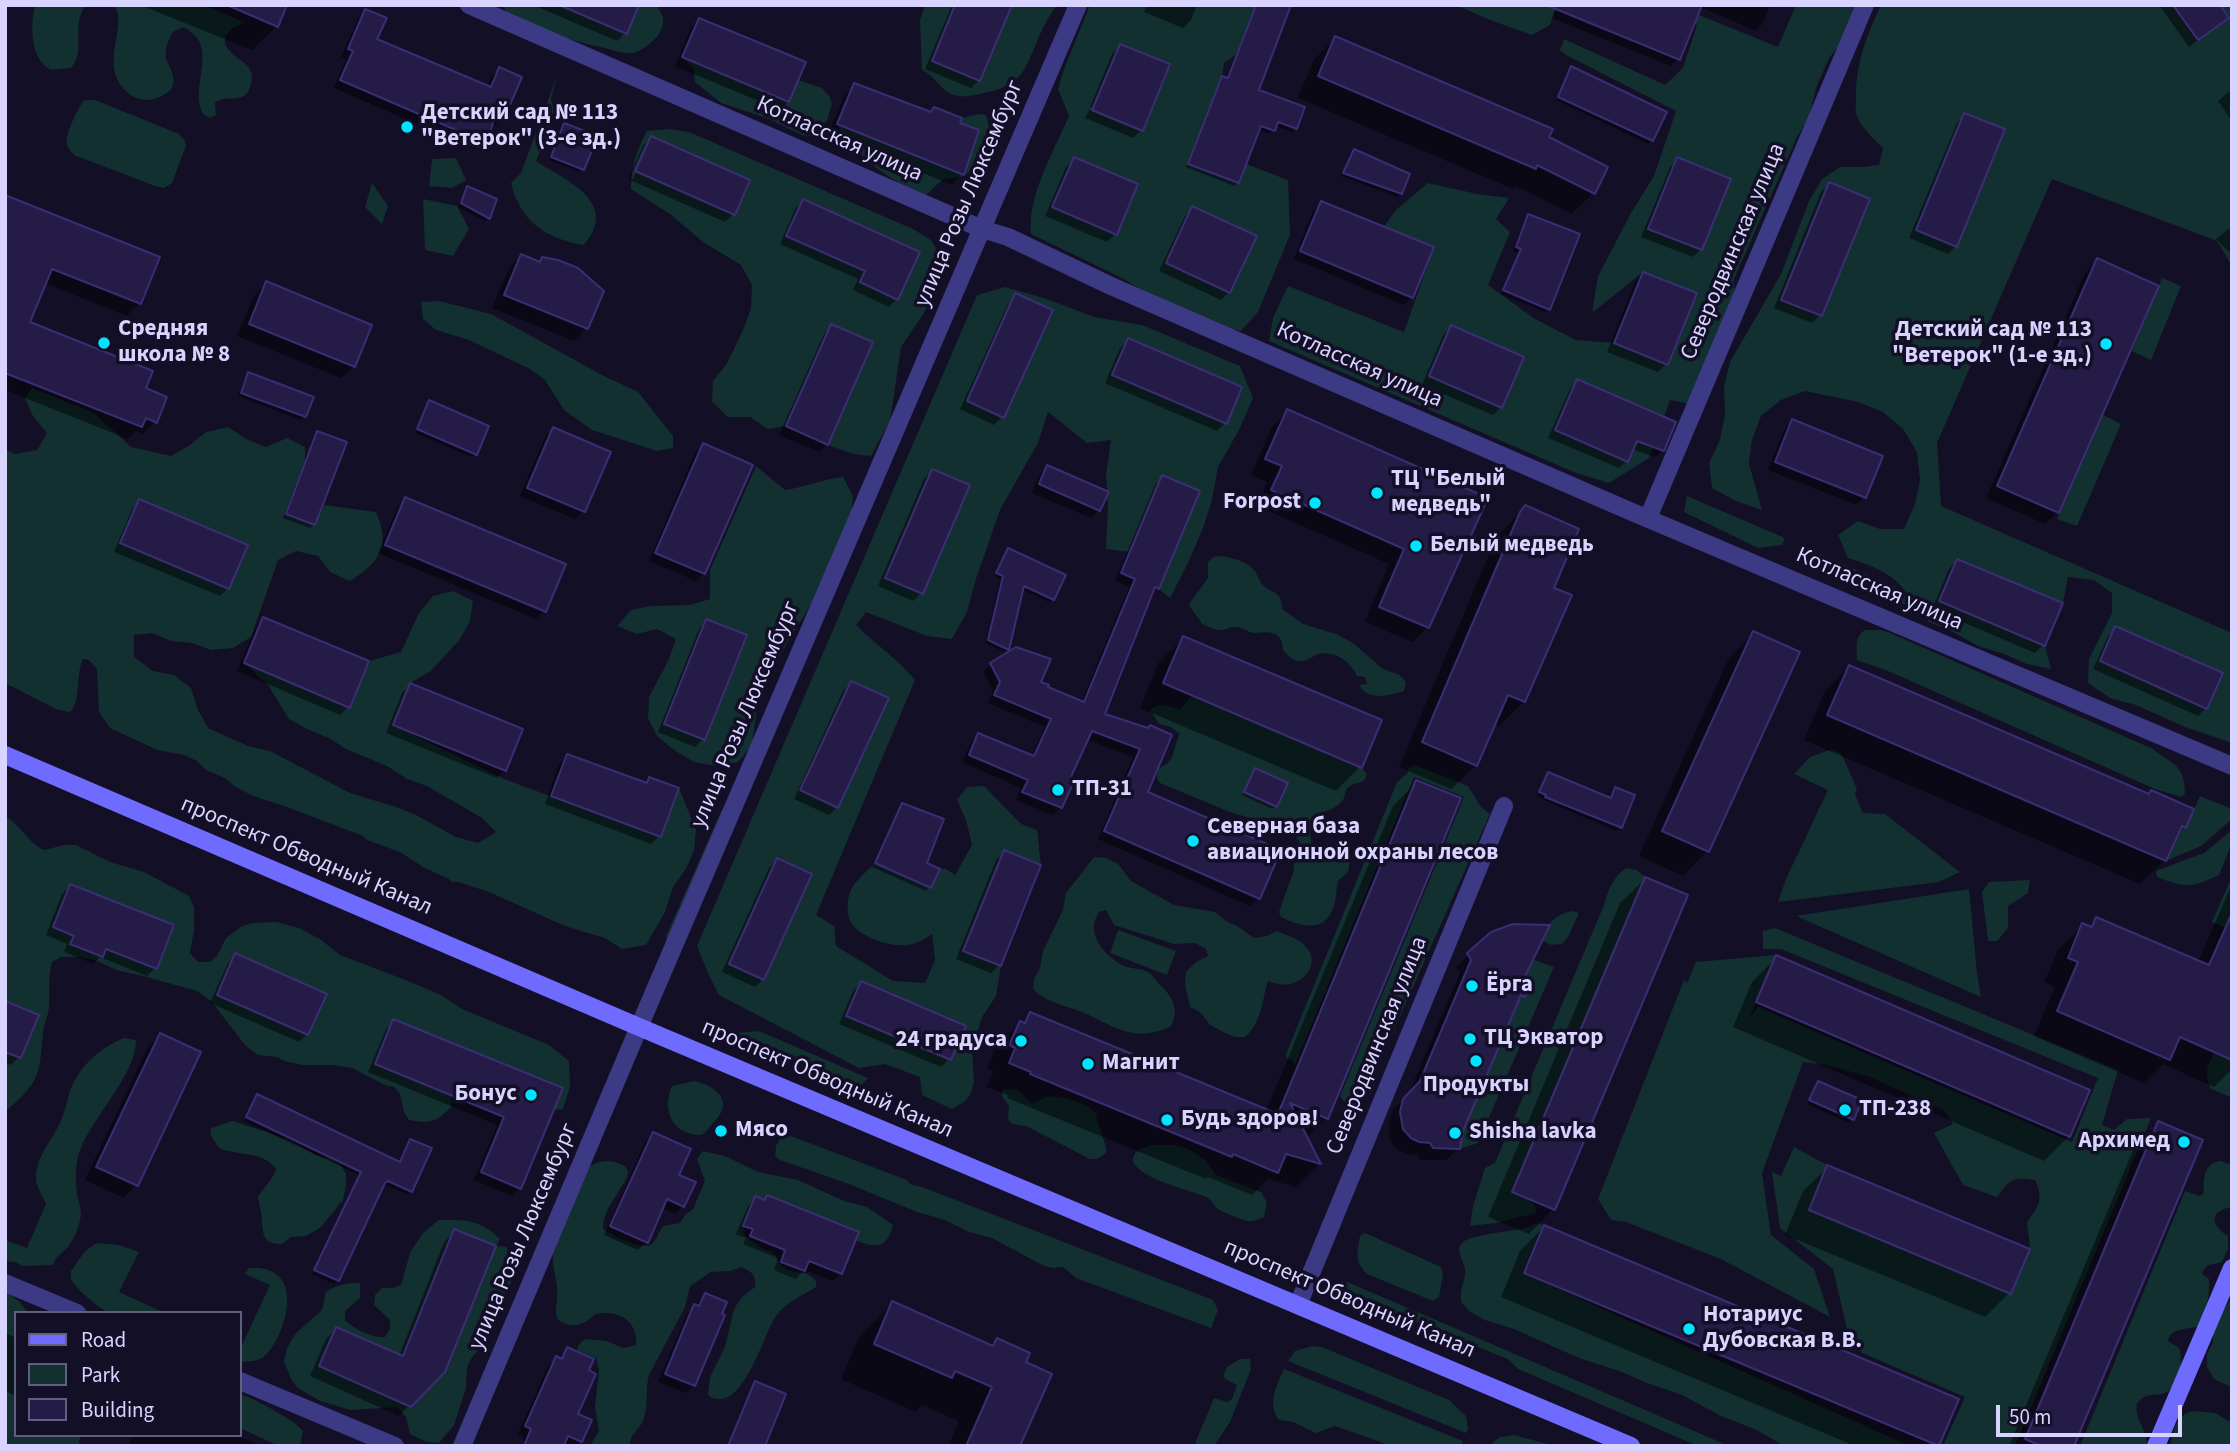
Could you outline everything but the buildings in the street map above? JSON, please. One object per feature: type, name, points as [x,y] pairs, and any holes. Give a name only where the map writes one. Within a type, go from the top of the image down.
[{"type":"main road","name":"проспект Обводный Канал","points":[[5,755],[639,1027],[1631,1446]]},
{"type":"main road","points":[[2156,1446],[2232,1268]]},
{"type":"street","name":"Котласская улица","points":[[469,5],[982,229],[1008,237],[1111,286],[1648,518],[2232,766]]},
{"type":"street","name":"улица Розы Люксембург","points":[[462,1446],[1078,5]]},
{"type":"street","name":"Северодвинская улица","points":[[1648,518],[1865,5]]},
{"type":"street","name":"Северодвинская улица","points":[[1298,1305],[1504,806]]},
{"type":"street","points":[[5,1283],[72,1311]]},
{"type":"street","points":[[242,1382],[395,1446]]},
{"type":"green space","points":[[35,5],[86,5],[79,20],[78,53],[71,68],[51,70],[39,58],[32,32]]},
{"type":"green space","points":[[113,5],[203,5],[246,23],[233,28],[226,35],[225,44],[250,69],[252,82],[249,90],[242,97],[215,103],[216,115],[210,118],[203,114],[199,91],[203,55],[194,35],[183,27],[173,32],[166,47],[166,58],[173,77],[171,89],[150,100],[131,95],[123,88],[114,66],[119,21]]},
{"type":"green space","points":[[504,5],[559,5],[626,34],[639,5],[656,5],[662,14],[663,23],[659,34],[649,44],[636,52],[625,53],[567,38],[506,15]]},
{"type":"green space","points":[[925,5],[1057,5],[1018,78],[996,90],[963,96],[947,92],[922,70],[920,20]]},
{"type":"green space","points":[[1090,5],[1256,5],[1237,54],[1224,63],[1222,76],[1188,163],[1239,183],[1246,164],[1288,180],[1290,235],[1258,312],[1241,331],[1214,325],[1153,297],[1122,278],[1031,234],[1037,189],[1069,116],[1058,89]]},
{"type":"green space","points":[[1456,5],[1557,5],[1550,25],[1532,35]]},
{"type":"green space","points":[[1650,5],[1674,5],[1778,47],[1796,5],[1857,5],[1845,39],[1829,58],[1816,88],[1809,117],[1797,137],[1734,279],[1735,306],[1690,404],[1670,400],[1649,458],[1609,483],[1576,473],[1269,341],[1273,318],[1288,286],[1404,332],[1434,247],[1384,226],[1397,209],[1428,183],[1509,198],[1496,219],[1510,232],[1488,285],[1535,319],[1576,340],[1614,343],[1668,365],[1696,293],[1643,272],[1592,313],[1598,276],[1654,176],[1676,111],[1560,50],[1564,39],[1665,85],[1683,68],[1697,25]]},
{"type":"green space","points":[[1881,5],[2232,5],[2232,266],[2217,241],[2052,179],[1937,443],[1941,506],[2232,633],[2232,743],[2185,727],[2136,705],[2110,698],[2088,683],[2089,659],[2112,613],[2112,593],[2094,580],[2068,577],[2063,603],[2045,646],[2051,669],[2027,664],[1978,646],[1929,622],[1921,611],[1811,568],[1806,548],[1905,591],[1887,574],[1848,558],[1838,535],[1858,521],[1880,529],[1904,529],[1915,504],[1920,480],[1917,452],[1903,429],[1883,412],[1858,402],[1805,391],[1781,400],[1761,416],[1752,440],[1749,464],[1762,510],[1736,501],[1712,488],[1709,463],[1720,440],[1725,414],[1724,387],[1730,362],[1781,274],[1809,201],[1822,179],[1840,167],[1879,165],[1883,148],[1860,123],[1856,113],[1856,84],[1860,60]]},
{"type":"green space","points":[[682,57],[789,102],[798,80],[822,88],[832,104],[827,120],[811,136],[802,135],[769,119],[721,103],[695,82],[694,69]]},
{"type":"green space","points":[[557,76],[551,99],[555,116],[536,161],[579,188],[594,207],[596,219],[593,231],[584,245],[558,238],[537,226],[521,208],[511,183],[521,173]]},
{"type":"green space","points":[[84,100],[95,100],[179,134],[186,146],[172,183],[164,188],[155,186],[74,155],[67,145],[68,135]]},
{"type":"green space","points":[[986,115],[989,129],[980,159],[967,174],[943,179],[926,195],[875,167],[853,147],[837,124],[942,167],[962,118]]},
{"type":"green space","points":[[668,129],[689,132],[913,229],[931,240],[941,256],[940,276],[924,313],[901,347],[890,421],[871,456],[853,454],[786,426],[768,429],[750,417],[728,417],[712,402],[713,381],[726,365],[751,308],[752,285],[741,265],[703,242],[670,214],[631,189],[635,159],[647,131]]},
{"type":"green space","points":[[456,158],[466,180],[452,188],[429,186],[432,159]]},
{"type":"green space","points":[[372,183],[388,206],[382,224],[365,207]]},
{"type":"green space","points":[[423,199],[457,206],[469,229],[453,256],[425,250]]},
{"type":"green space","points":[[2162,278],[2181,286],[2151,360],[2132,351]]},
{"type":"green space","points":[[1005,287],[1094,317],[1142,325],[1240,366],[1253,398],[1218,467],[1203,528],[1170,598],[1159,589],[1199,491],[1162,475],[1130,552],[1106,549],[1106,475],[1111,440],[1087,443],[1048,412],[1038,443],[1000,510],[967,612],[952,639],[927,636],[866,612],[856,625],[915,680],[816,915],[834,926],[836,946],[893,981],[925,983],[935,960],[932,934],[917,942],[900,945],[885,943],[863,933],[852,924],[848,913],[849,895],[854,884],[875,863],[931,888],[940,869],[946,869],[955,875],[972,845],[966,820],[957,800],[967,787],[984,786],[1021,824],[1037,830],[1041,865],[1003,850],[963,950],[1001,966],[996,996],[982,1017],[972,1049],[974,1083],[970,1095],[952,1109],[922,1095],[920,1077],[885,1064],[859,1068],[719,995],[697,946],[977,295]]},
{"type":"green space","points":[[439,301],[491,314],[638,392],[673,436],[673,448],[657,451],[592,430],[564,410],[545,380],[530,369],[469,340],[436,330],[423,319],[421,302]]},
{"type":"green space","points":[[32,388],[94,413],[131,447],[171,456],[206,432],[228,427],[246,439],[266,447],[287,438],[305,447],[305,461],[286,514],[315,525],[324,505],[376,512],[382,544],[375,560],[350,581],[330,572],[318,556],[296,551],[278,560],[251,637],[233,648],[211,650],[192,643],[171,641],[152,633],[134,635],[134,657],[153,671],[174,675],[191,688],[198,710],[208,728],[248,746],[270,751],[350,793],[396,807],[456,837],[478,843],[496,832],[482,818],[427,786],[407,779],[387,766],[346,749],[289,719],[268,685],[244,663],[350,708],[369,661],[401,652],[419,613],[433,596],[453,591],[473,601],[470,621],[460,639],[431,671],[410,683],[393,725],[504,779],[660,837],[679,788],[696,830],[694,850],[646,945],[622,949],[605,938],[565,926],[489,892],[452,882],[400,852],[253,796],[225,778],[206,770],[197,761],[184,755],[157,750],[110,728],[99,712],[97,669],[89,660],[83,659],[76,701],[70,712],[58,710],[5,683],[5,449],[15,454],[37,450],[47,433],[33,416],[25,398]]},
{"type":"green space","points":[[2103,415],[2121,424],[2077,526],[2057,519]]},
{"type":"green space","points":[[756,466],[785,490],[843,477],[853,496],[851,517],[818,593],[772,668],[757,708],[752,745],[738,762],[716,766],[694,762],[674,750],[657,736],[648,718],[649,697],[676,639],[657,629],[637,634],[617,626],[631,610],[650,606],[690,605],[710,599],[710,570]]},
{"type":"green space","points":[[1687,496],[1785,538],[1782,545],[1758,548],[1684,512]]},
{"type":"green space","points":[[1222,556],[1250,566],[1262,584],[1278,595],[1282,609],[1303,624],[1336,634],[1353,643],[1383,669],[1400,675],[1406,682],[1404,691],[1385,696],[1373,695],[1359,685],[1367,684],[1365,677],[1357,676],[1347,662],[1337,656],[1325,653],[1297,661],[1283,650],[1281,639],[1275,634],[1253,633],[1237,627],[1218,630],[1202,624],[1189,604],[1208,578],[1208,562],[1213,557]]},
{"type":"green space","points":[[1865,630],[1888,632],[2153,749],[2176,765],[2182,775],[2185,793],[2182,797],[2155,789],[1888,671],[1857,660],[1858,639]]},
{"type":"green space","points":[[1192,695],[1362,768],[1367,774],[1363,781],[1348,787],[1340,803],[1314,816],[1312,822],[1311,842],[1321,858],[1326,862],[1347,854],[1350,860],[1348,872],[1338,882],[1333,908],[1323,922],[1309,926],[1300,924],[1281,917],[1279,912],[1294,864],[1302,856],[1301,845],[1296,836],[1300,826],[1297,821],[1285,819],[1276,826],[1230,812],[1160,783],[1157,779],[1158,769],[1169,762],[1180,734],[1171,727],[1159,724],[1150,710],[1160,705],[1181,709]]},
{"type":"green space","points":[[1833,749],[1842,755],[1857,789],[1855,794],[1863,813],[1885,814],[1960,872],[1939,882],[1778,902],[1828,790],[1794,774],[1810,757]]},
{"type":"green space","points":[[1415,765],[1468,786],[1481,807],[1490,814],[1365,1095],[1355,1102],[1344,1101],[1340,1096],[1464,797],[1414,777],[1295,1065],[1292,1060],[1287,1059],[1286,1054],[1397,782]]},
{"type":"green space","points":[[2200,796],[2232,809],[2232,819],[2201,846],[2166,861],[2182,826],[2186,827]]},
{"type":"green space","points":[[722,809],[727,809],[667,945],[666,936]]},
{"type":"green space","points":[[5,816],[44,850],[76,845],[110,862],[144,872],[189,896],[194,907],[190,953],[198,962],[210,962],[217,956],[226,938],[242,926],[276,922],[299,928],[320,939],[340,955],[441,995],[462,1009],[549,1045],[569,1061],[570,1087],[563,1109],[554,1110],[562,1089],[393,1019],[375,1064],[451,1096],[451,1107],[437,1119],[428,1122],[409,1120],[404,1112],[400,1094],[394,1087],[352,1068],[303,1065],[277,1057],[258,1055],[245,1045],[211,1001],[197,991],[116,970],[82,957],[61,957],[52,962],[49,1009],[36,1078],[5,1112]]},
{"type":"green space","points":[[2232,830],[2232,843],[2219,875],[2188,885],[2157,877],[2156,871],[2204,853]]},
{"type":"green space","points":[[1094,857],[1106,858],[1118,864],[1131,881],[1174,905],[1215,912],[1254,938],[1277,931],[1296,939],[1310,952],[1312,958],[1309,970],[1301,979],[1290,984],[1268,981],[1255,1025],[1245,1037],[1235,1037],[1210,1025],[1200,1012],[1190,1007],[1185,985],[1186,972],[1196,962],[1208,956],[1206,949],[1195,943],[1174,944],[1114,925],[1106,910],[1099,912],[1095,920],[1098,942],[1115,960],[1125,966],[1148,972],[1164,988],[1175,1009],[1171,1026],[1148,1033],[1126,1032],[1044,997],[1033,989],[1043,951],[1063,910],[1066,893]]},
{"type":"green space","points":[[1626,868],[1637,870],[1645,877],[1512,1192],[1531,1202],[1536,1213],[1470,1226],[1473,1206],[1485,1168],[1495,1163],[1609,889]]},
{"type":"green space","points":[[2232,876],[2232,913],[2226,928],[2212,922]]},
{"type":"green space","points":[[2030,880],[2028,893],[2008,906],[2008,928],[1997,941],[1988,941],[1982,892],[1989,882]]},
{"type":"green space","points":[[1969,889],[1981,997],[1796,916]]},
{"type":"green space","points":[[1571,911],[1579,913],[1562,944],[1551,945],[1542,940],[1552,921]]},
{"type":"green space","points":[[1775,928],[2118,1070],[2102,1125],[2114,1130],[2127,1119],[2151,1118],[2015,1446],[1943,1446],[1965,1397],[1862,1353],[1849,1338],[1833,1269],[1780,1228],[1772,1172],[1781,1176],[1794,1147],[1827,1165],[1809,1210],[2011,1294],[2030,1249],[2027,1222],[2039,1202],[2038,1187],[2035,1180],[2017,1179],[2009,1183],[1997,1197],[1963,1185],[1934,1133],[1953,1124],[1945,1111],[1870,1077],[1827,1065],[1803,1062],[1762,1173],[1771,1235],[1814,1269],[1830,1317],[1721,1259],[1626,1222],[1611,1220],[1598,1199],[1684,980],[1687,983],[1696,962],[1776,955],[1749,1019],[1758,1007],[2072,1142],[2098,1078],[1781,949],[1763,949],[1763,931]]},
{"type":"green space","points":[[1118,930],[1176,951],[1167,975],[1110,953]]},
{"type":"green space","points":[[1532,959],[1554,967],[1478,1143],[1460,1149],[1463,1131],[1521,995],[1525,996],[1533,981],[1525,976]]},
{"type":"green space","points":[[759,1031],[868,1078],[859,1088],[734,1037],[736,1033]]},
{"type":"green space","points":[[124,1038],[136,1040],[130,1066],[88,1133],[78,1157],[76,1181],[81,1214],[74,1237],[53,1265],[23,1266],[5,1261],[5,1240],[27,1248],[46,1204],[37,1185],[37,1171],[41,1157],[61,1121],[77,1076],[90,1060],[106,1047]]},
{"type":"green space","points":[[2215,1052],[2232,1060],[2232,1098],[2210,1088],[2207,1070]]},
{"type":"green space","points":[[694,1081],[716,1091],[723,1101],[720,1114],[706,1132],[699,1135],[678,1127],[668,1109],[672,1086]]},
{"type":"green space","points":[[1003,1089],[1018,1090],[1031,1103],[1052,1096],[1087,1106],[1096,1113],[1106,1153],[1097,1159],[1090,1159],[1026,1126],[1012,1124],[1008,1119],[1009,1106],[1002,1096]]},
{"type":"green space","points":[[232,1121],[293,1142],[341,1166],[346,1173],[343,1200],[320,1228],[306,1236],[291,1237],[282,1244],[268,1241],[263,1231],[258,1197],[276,1169],[265,1159],[219,1148],[210,1134],[211,1128]]},
{"type":"green space","points":[[788,1135],[1213,1300],[1218,1310],[1211,1328],[1076,1278],[1063,1267],[1042,1265],[992,1238],[969,1232],[945,1220],[780,1160],[775,1157],[776,1146],[781,1136]]},
{"type":"green space","points":[[1152,1145],[1186,1148],[1204,1159],[1216,1175],[1261,1192],[1267,1202],[1264,1217],[1250,1221],[1237,1218],[1218,1209],[1206,1197],[1146,1174],[1133,1162],[1133,1158],[1139,1150]]},
{"type":"green space","points":[[703,1151],[725,1156],[758,1172],[798,1180],[844,1201],[867,1207],[893,1225],[891,1233],[884,1242],[870,1245],[856,1240],[859,1232],[768,1195],[765,1200],[755,1196],[743,1226],[744,1235],[761,1248],[773,1252],[783,1267],[812,1277],[816,1281],[816,1287],[780,1311],[741,1386],[731,1395],[720,1399],[708,1395],[710,1377],[725,1347],[734,1309],[742,1297],[755,1287],[755,1279],[741,1267],[731,1271],[711,1272],[690,1286],[685,1307],[649,1375],[645,1416],[631,1438],[630,1446],[590,1446],[599,1431],[595,1407],[599,1370],[596,1358],[577,1350],[578,1346],[584,1339],[606,1341],[624,1348],[636,1345],[636,1337],[630,1323],[612,1313],[596,1314],[588,1321],[574,1325],[558,1320],[553,1252],[587,1169],[595,1163],[617,1163],[626,1167],[628,1172],[609,1208],[603,1228],[625,1241],[646,1246],[654,1242],[663,1226],[680,1223],[693,1209],[705,1181],[697,1159]]},
{"type":"green space","points":[[2220,1161],[2232,1165],[2232,1207],[2219,1212],[2215,1219],[2218,1227],[2228,1236],[2228,1249],[2222,1262],[2208,1266],[2202,1274],[2209,1279],[2209,1291],[2199,1326],[2176,1331],[2169,1336],[2168,1341],[2179,1348],[2181,1358],[2175,1383],[2168,1391],[2146,1396],[2137,1403],[2137,1414],[2147,1446],[2080,1446],[2185,1191],[2199,1196],[2204,1193],[2204,1177],[2208,1168]]},
{"type":"green space","points":[[439,1220],[479,1224],[500,1239],[496,1246],[506,1247],[515,1261],[514,1277],[492,1316],[486,1342],[467,1367],[466,1388],[454,1425],[439,1443],[427,1442],[410,1434],[406,1417],[397,1407],[351,1410],[320,1401],[298,1388],[284,1362],[287,1348],[295,1334],[322,1310],[326,1292],[342,1285],[360,1283],[360,1298],[345,1311],[345,1321],[369,1334],[385,1337],[390,1329],[390,1320],[374,1305],[375,1295],[382,1288],[401,1285],[410,1253],[422,1234]]},
{"type":"green space","points":[[1539,1223],[1543,1225],[1522,1273],[1910,1446],[1784,1446],[1757,1430],[1721,1416],[1682,1395],[1579,1358],[1469,1311],[1461,1302],[1465,1274],[1460,1253],[1461,1244],[1472,1238]]},
{"type":"green space","points":[[1365,1233],[1441,1267],[1443,1274],[1439,1297],[1433,1301],[1367,1274],[1357,1257],[1360,1236]]},
{"type":"green space","points":[[97,1243],[119,1245],[139,1252],[119,1292],[161,1311],[106,1311],[99,1307],[71,1280],[71,1271],[85,1251]]},
{"type":"green space","points":[[249,1268],[265,1269],[276,1274],[283,1282],[287,1304],[281,1329],[268,1352],[254,1361],[242,1362],[242,1345],[270,1285],[245,1274]]},
{"type":"green space","points":[[1345,1281],[1729,1446],[1698,1446],[1518,1369],[1508,1359],[1368,1303],[1348,1307],[1335,1300]]},
{"type":"green space","points":[[5,1291],[20,1302],[27,1311],[14,1311],[14,1437],[80,1437],[78,1446],[5,1446]]},
{"type":"green space","points":[[2232,1298],[2231,1387],[2214,1379],[2207,1367],[2207,1354],[2213,1342],[2213,1329],[2218,1317]]},
{"type":"green space","points":[[1312,1346],[1322,1347],[1449,1400],[1466,1416],[1466,1433],[1288,1361],[1295,1351]]},
{"type":"green space","points":[[1240,1359],[1250,1359],[1251,1369],[1230,1422],[1214,1446],[1194,1446],[1214,1398],[1227,1402],[1232,1399],[1237,1385],[1223,1376],[1227,1367]]},
{"type":"green space","points":[[1284,1369],[1463,1441],[1461,1446],[1392,1446],[1335,1426],[1316,1433],[1293,1422],[1279,1420],[1273,1401]]},
{"type":"green space","points":[[242,1395],[273,1410],[303,1431],[300,1446],[279,1446],[242,1429]]},
{"type":"green space","points":[[2192,1411],[2215,1413],[2232,1423],[2232,1446],[2170,1446],[2179,1420]]},
{"type":"green space","points":[[1514,1435],[1555,1446],[1491,1444],[1500,1437]]},
{"type":"place","name":"Детский сад № 113 \"Ветерок\" (3-е зд.)","points":[[407,127]]},
{"type":"place","name":"Средняя школа № 8","points":[[104,343]]},
{"type":"place","name":"Детский сад № 113 \"Ветерок\" (1-е зд.)","points":[[2106,344]]},
{"type":"place","name":"ТЦ \"Белый медведь\"","points":[[1377,493]]},
{"type":"place","name":"Forpost","points":[[1315,503]]},
{"type":"place","name":"Белый медведь","points":[[1416,546]]},
{"type":"place","name":"ТП-31","points":[[1058,790]]},
{"type":"place","name":"Северная база авиационной охраны лесов","points":[[1193,841]]},
{"type":"place","name":"Ёрга","points":[[1472,986]]},
{"type":"place","name":"ТЦ Экватор","points":[[1470,1039]]},
{"type":"place","name":"24 градуса","points":[[1021,1041]]},
{"type":"place","name":"Продукты","points":[[1476,1061]]},
{"type":"place","name":"Магнит","points":[[1088,1064]]},
{"type":"place","name":"Бонус","points":[[531,1095]]},
{"type":"place","name":"ТП-238","points":[[1845,1110]]},
{"type":"place","name":"Будь здоров!","points":[[1167,1120]]},
{"type":"place","name":"Мясо","points":[[721,1131]]},
{"type":"place","name":"Shisha lavka","points":[[1455,1133]]},
{"type":"place","name":"Архимед","points":[[2184,1142]]},
{"type":"place","name":"Нотариус Дубовская В.В.","points":[[1689,1329]]}]
